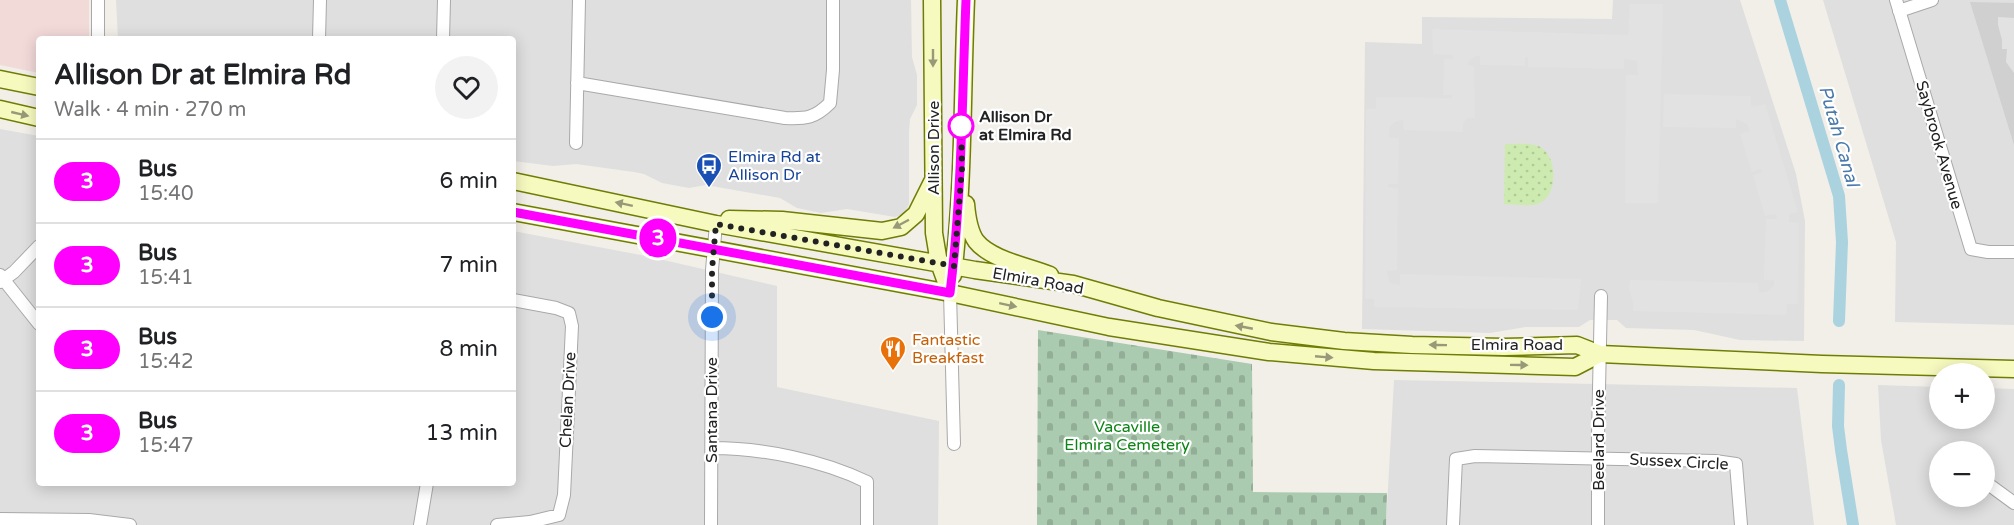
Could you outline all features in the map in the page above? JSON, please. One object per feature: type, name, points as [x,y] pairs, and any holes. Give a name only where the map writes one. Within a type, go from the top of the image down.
[{"type":"main road","name":"Allison Drive","points":[[932,0],[934,233],[946,264],[950,293]]},
{"type":"main road","name":"Allison Drive","points":[[946,264],[962,168],[961,124],[966,0]]},
{"type":"main road","points":[[0,80],[36,86]]},
{"type":"main road","points":[[0,110],[36,117]]},
{"type":"main road","points":[[962,168],[968,218],[976,241],[1000,258],[1073,284]]},
{"type":"main road","points":[[709,222],[751,218],[882,231],[901,227],[916,214],[934,178]]},
{"type":"main road","name":"Elmira Road","points":[[516,182],[709,222],[1073,284],[1147,305],[1271,332],[1344,341],[1412,345],[1577,345],[1600,354],[1822,364],[2014,369]]},
{"type":"main road","name":"Elmira Road","points":[[516,213],[950,293],[1109,327],[1269,352],[1374,361],[1575,367],[1600,354]]},
{"type":"street","points":[[98,0],[98,36]]},
{"type":"street","points":[[319,36],[320,0]]},
{"type":"street","points":[[443,36],[444,0]]},
{"type":"street","points":[[576,143],[579,0]]},
{"type":"street","points":[[577,83],[785,118],[801,119],[819,114],[830,103],[832,0]]},
{"type":"street","points":[[1898,5],[1932,0]]},
{"type":"street","name":"Saybrook Avenue","points":[[1898,5],[1971,249],[1988,252],[2014,252]]},
{"type":"street","name":"Santana Drive","points":[[709,222],[713,248],[711,525]]},
{"type":"street","points":[[36,249],[1,279],[36,320]]},
{"type":"street","name":"Allison Drive","points":[[950,293],[954,444]]},
{"type":"street","name":"Beelard Drive","points":[[1598,525],[1601,296]]},
{"type":"street","name":"Chelan Drive","points":[[497,525],[530,522],[559,514],[564,495],[572,326],[569,313],[556,308],[516,301]]},
{"type":"street","points":[[712,448],[753,450],[845,471],[867,482],[867,525]]},
{"type":"street","points":[[1453,525],[1456,459],[1475,456],[1599,459]]},
{"type":"street","name":"Sussex Circle","points":[[1599,459],[1715,461],[1736,464],[1741,525]]},
{"type":"street","points":[[420,525],[426,486]]},
{"type":"street","points":[[1995,489],[2014,503]]},
{"type":"street","points":[[0,519],[89,520],[130,525]]},
{"type":"shaded area","points":[[0,0],[89,0],[89,36],[36,36],[36,72],[0,65]]},
{"type":"shaded area","points":[[116,0],[911,0],[912,57],[917,75],[917,105],[910,119],[909,131],[909,204],[904,214],[895,217],[847,209],[821,213],[797,208],[780,198],[706,185],[689,188],[662,183],[634,172],[576,164],[553,166],[516,161],[516,36],[118,36]]},
{"type":"shaded area","points":[[1613,0],[1740,0],[1796,174],[1805,221],[1804,341],[1740,340],[1694,330],[1626,328],[1617,320],[1590,320],[1579,327],[1526,327],[1490,333],[1362,329],[1365,42],[1422,44],[1422,17],[1612,19]]},
{"type":"shaded area","points":[[1823,0],[2014,0],[2014,325],[1895,322],[1896,242]]},
{"type":"shaded area","points":[[1970,2],[2014,3],[2014,145]]},
{"type":"shaded area","points":[[1630,4],[1663,4],[1658,203],[1625,203],[1626,75],[1638,75],[1637,61],[1624,59],[1624,69],[1528,67],[1528,57],[1525,57],[1525,66],[1480,65],[1480,56],[1476,56],[1467,65],[1474,66],[1475,118],[1468,118],[1463,123],[1463,132],[1404,130],[1403,120],[1396,121],[1390,126],[1389,138],[1399,138],[1398,184],[1389,184],[1388,187],[1398,188],[1397,270],[1386,271],[1390,283],[1400,285],[1400,274],[1581,279],[1578,310],[1374,307],[1374,299],[1365,299],[1366,109],[1376,109],[1376,97],[1452,98],[1452,95],[1443,95],[1444,59],[1453,59],[1453,55],[1433,54],[1432,29],[1628,35]]},
{"type":"shaded area","points":[[1998,17],[2014,18],[2014,73],[2006,62],[2007,49],[2002,49]]},
{"type":"shaded area","points":[[1664,94],[1751,96],[1753,107],[1765,104],[1798,212],[1789,214],[1789,222],[1799,223],[1798,304],[1787,304],[1786,315],[1633,311],[1629,289],[1630,280],[1758,283],[1759,292],[1766,292],[1774,286],[1774,280],[1764,280],[1766,219],[1777,217],[1775,214],[1765,216],[1753,175],[1762,172],[1761,169],[1752,172],[1740,134],[1750,131],[1747,124],[1736,119],[1736,128],[1663,127]]},
{"type":"shaded area","points":[[0,129],[36,135],[36,486],[516,486],[516,232],[646,256],[777,286],[777,387],[939,421],[938,525],[0,525]]},
{"type":"shaded area","points":[[1394,380],[1797,388],[1814,525],[1386,525]]},
{"type":"shaded area","points":[[1878,385],[1929,387],[1929,429],[1995,429],[1995,388],[2014,389],[2014,525],[1896,525],[1881,440]]},
{"type":"green space","points":[[1505,144],[1534,145],[1547,153],[1553,169],[1553,178],[1552,187],[1544,200],[1529,205],[1504,204]]},
{"type":"green space","name":"Vacaville Elmira Cemetery","points":[[1038,330],[1252,364],[1253,492],[1387,493],[1386,525],[1037,525]]},
{"type":"waterway","name":"Putah Canal","points":[[1780,0],[1839,196],[1842,242],[1839,321]]},
{"type":"waterway","name":"Putah Canal","points":[[1839,385],[1838,426],[1853,525]]},
{"type":"bus line","name":"3","points":[[516,213],[950,293],[962,168],[961,124],[966,0]]},
{"type":"place","name":"Allison Dr at Elmira Rd","points":[[961,126]]},
{"type":"place","name":"Elmira Rd at Allison Dr","points":[[709,189]]},
{"type":"place","name":"Fantastic Breakfast","points":[[893,372]]},
{"type":"route","points":[[712,317],[712,270],[716,224],[954,266],[962,168],[961,124],[961,126]]}]
